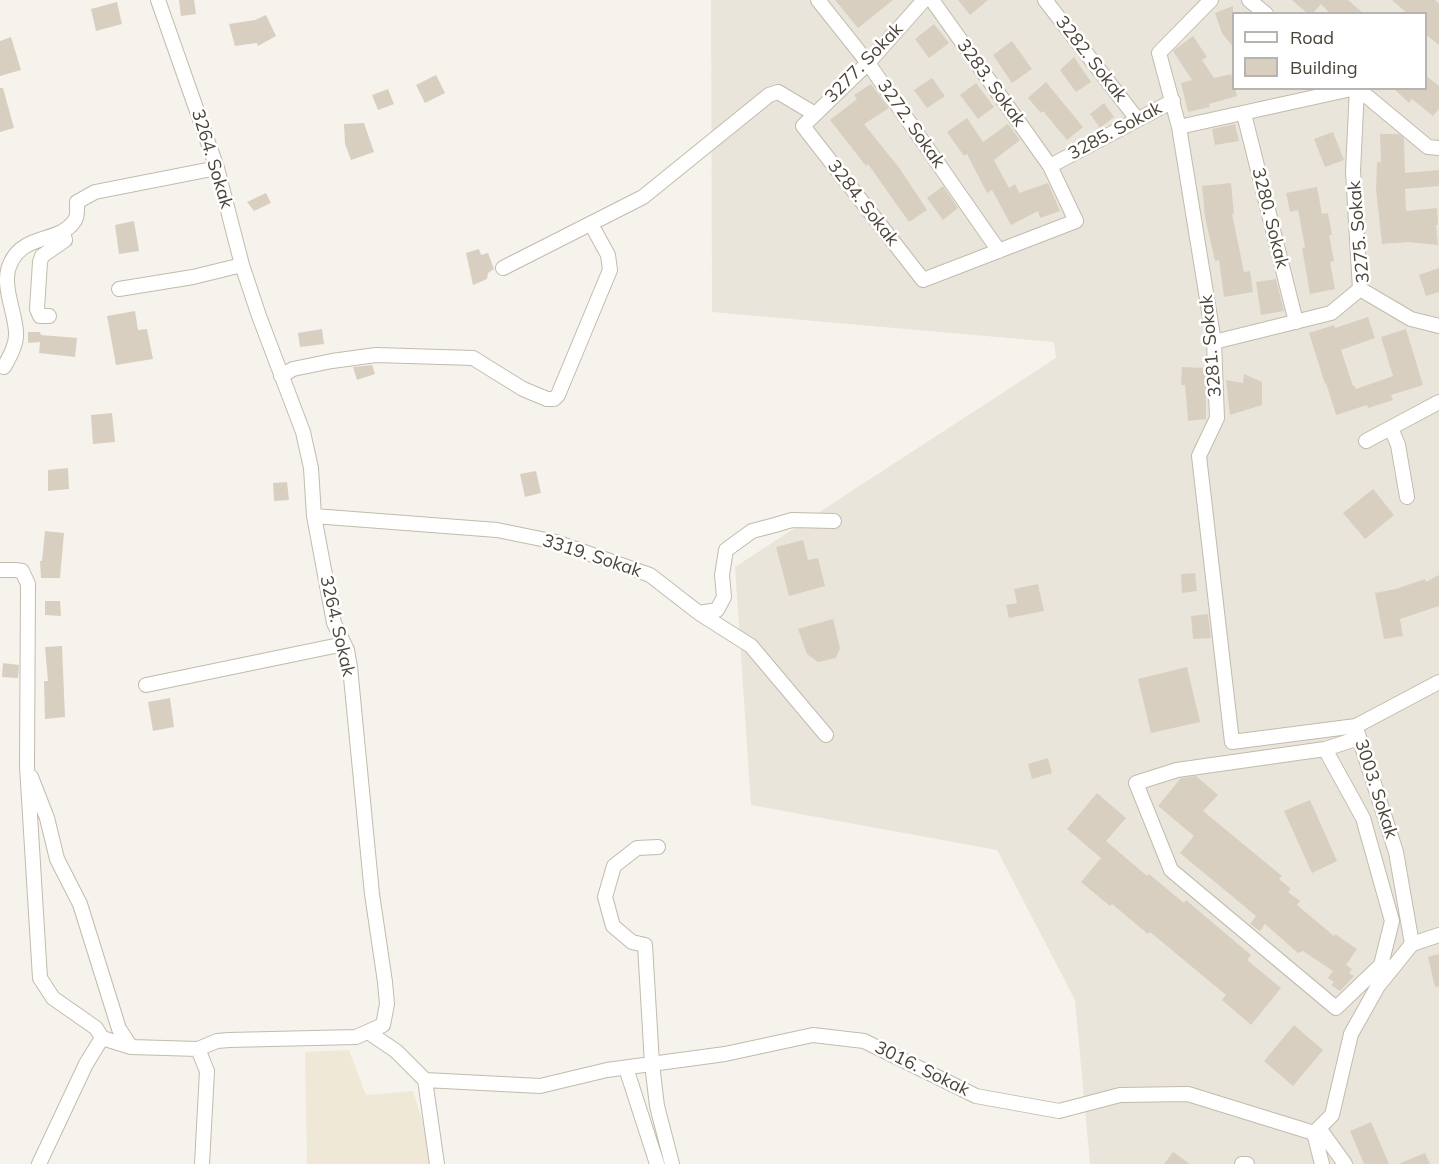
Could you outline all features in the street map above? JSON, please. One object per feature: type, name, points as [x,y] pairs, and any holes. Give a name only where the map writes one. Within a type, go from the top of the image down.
[{"type":"street","name":"3264. Sokak","points":[[158,0],[217,168],[242,265],[303,432],[311,468],[314,516],[334,623],[344,644],[350,667],[372,894],[387,1004],[383,1025],[368,1032]]},
{"type":"street","name":"3272. Sokak","points":[[818,0],[868,63],[999,251]]},
{"type":"street","name":"3277. Sokak","points":[[803,126],[868,63],[924,0]]},
{"type":"street","name":"3283. Sokak","points":[[932,0],[1050,166]]},
{"type":"street","name":"3282. Sokak","points":[[1045,0],[1137,119]]},
{"type":"street","name":"3285. Sokak","points":[[923,280],[1076,221],[1050,166],[1173,101],[1159,53],[1211,0]]},
{"type":"street","points":[[1249,0],[1264,12]]},
{"type":"street","points":[[1179,127],[1348,90]]},
{"type":"street","name":"3275. Sokak","points":[[1357,90],[1353,171],[1360,289],[1411,319],[1439,326]]},
{"type":"street","points":[[1359,90],[1428,147],[1439,148]]},
{"type":"street","points":[[504,268],[643,197],[769,95],[778,92],[815,114]]},
{"type":"street","name":"3281. Sokak","points":[[1173,101],[1214,342],[1217,418],[1199,456],[1232,742],[1357,732]]},
{"type":"street","name":"3280. Sokak","points":[[1244,114],[1296,322]]},
{"type":"street","name":"3284. Sokak","points":[[803,126],[923,280]]},
{"type":"street","points":[[4,367],[14,348],[16,333],[8,271],[11,261],[20,250],[30,242],[63,232],[77,219],[77,202],[95,192],[217,168]]},
{"type":"street","points":[[281,376],[293,369],[376,355],[473,358],[524,388],[547,399],[554,399],[610,270],[608,255],[591,224]]},
{"type":"street","points":[[49,316],[40,316],[37,309],[40,262],[42,256],[65,240],[63,232]]},
{"type":"street","points":[[119,289],[193,277],[242,265]]},
{"type":"street","points":[[1214,342],[1331,313],[1360,289]]},
{"type":"street","points":[[1366,441],[1439,402]]},
{"type":"street","points":[[1391,428],[1398,445],[1407,497]]},
{"type":"street","name":"3319. Sokak","points":[[314,516],[497,530],[556,542],[650,575],[699,613],[751,646],[826,735]]},
{"type":"street","points":[[699,613],[717,610],[724,597],[722,575],[726,550],[752,531],[792,520],[834,521]]},
{"type":"street","points":[[0,570],[22,572],[28,584],[27,766],[40,978],[53,998],[96,1028],[102,1038],[131,1047],[198,1048],[218,1041],[356,1036],[368,1032],[396,1051],[425,1080],[437,1164]]},
{"type":"street","points":[[146,685],[344,644]]},
{"type":"street","name":"3003. Sokak","points":[[1412,944],[1396,852],[1357,732],[1439,682]]},
{"type":"street","points":[[1325,749],[1364,819],[1392,921],[1381,966],[1336,1008],[1171,870],[1136,783],[1177,770],[1325,749],[1357,732]]},
{"type":"street","points":[[27,766],[47,818],[57,859],[80,904],[119,1029],[131,1047]]},
{"type":"street","points":[[658,847],[637,849],[614,866],[606,897],[613,926],[632,942],[645,945],[652,1064],[657,1106],[672,1164]]},
{"type":"street","points":[[1317,1130],[1332,1115],[1351,1034],[1378,986],[1412,944],[1439,935]]},
{"type":"street","name":"3016. Sokak","points":[[425,1080],[540,1086],[626,1068],[725,1054],[813,1035],[864,1041],[976,1096],[1059,1111],[1120,1095],[1188,1094],[1317,1130]]},
{"type":"street","points":[[39,1164],[86,1064],[102,1038]]},
{"type":"street","points":[[198,1048],[207,1071],[202,1164]]},
{"type":"street","points":[[626,1068],[657,1164]]},
{"type":"street","points":[[1317,1130],[1322,1164]]},
{"type":"street","points":[[1317,1130],[1345,1164]]},
{"type":"street","points":[[1242,1164],[1247,1164]]},
{"type":"shaded area","points":[[711,0],[1439,0],[1439,1164],[1090,1164],[1075,1000],[997,850],[751,805],[735,567],[1056,358],[1054,342],[712,312]]},
{"type":"shaded area","points":[[349,1050],[366,1095],[413,1091],[427,1135],[430,1164],[307,1164],[305,1052]]},
{"type":"building","points":[[179,0],[194,0],[196,14],[181,16]]},
{"type":"building","points":[[835,0],[893,0],[858,28]]},
{"type":"building","points":[[958,0],[988,0],[970,15]]},
{"type":"building","points":[[1292,0],[1348,0],[1362,12],[1329,12],[1321,4],[1314,12],[1306,12]]},
{"type":"building","points":[[1392,0],[1435,0],[1439,4],[1439,45],[1427,36],[1427,12],[1406,12]]},
{"type":"building","points":[[117,2],[122,24],[96,31],[91,9]]},
{"type":"building","points":[[1233,6],[1232,46],[1222,33],[1215,13]]},
{"type":"building","points":[[266,15],[276,36],[258,46],[257,43],[235,46],[229,24],[255,20]]},
{"type":"building","points":[[934,24],[949,43],[929,58],[915,39]]},
{"type":"building","points":[[1193,36],[1207,57],[1202,60],[1214,78],[1231,74],[1232,90],[1235,90],[1237,96],[1209,104],[1210,107],[1188,112],[1181,83],[1192,80],[1173,51]]},
{"type":"building","points":[[11,37],[21,70],[0,76],[0,41]]},
{"type":"building","points":[[1012,41],[1032,69],[1012,83],[993,55]]},
{"type":"building","points":[[1074,57],[1091,82],[1076,92],[1060,70]]},
{"type":"building","points":[[436,75],[445,93],[425,103],[416,85]]},
{"type":"building","points":[[1427,77],[1439,86],[1439,109],[1433,116],[1412,99],[1409,103],[1395,90],[1427,90]]},
{"type":"building","points":[[932,78],[945,96],[927,108],[914,90]]},
{"type":"building","points":[[1046,82],[1083,127],[1067,140],[1043,111],[1041,113],[1028,98]]},
{"type":"building","points":[[976,83],[994,107],[978,119],[960,95]]},
{"type":"building","points":[[871,84],[889,108],[864,124],[900,169],[927,210],[909,222],[868,164],[866,166],[830,120],[857,99],[854,95]]},
{"type":"building","points":[[0,88],[3,88],[14,128],[0,132]]},
{"type":"building","points":[[388,89],[394,104],[378,110],[372,95]]},
{"type":"building","points":[[1104,103],[1114,117],[1100,128],[1090,114]]},
{"type":"building","points":[[967,118],[983,142],[1008,124],[1020,140],[994,160],[1009,188],[1015,184],[1019,193],[1048,183],[1060,211],[1040,218],[1038,211],[1011,225],[992,190],[987,193],[967,154],[964,156],[947,132]]},
{"type":"building","points":[[364,123],[374,152],[351,160],[345,144],[344,124]]},
{"type":"building","points":[[1235,124],[1239,141],[1215,145],[1212,129]]},
{"type":"building","points":[[1333,132],[1344,160],[1325,167],[1314,139]]},
{"type":"building","points":[[1380,134],[1399,134],[1404,138],[1405,173],[1439,170],[1439,186],[1405,189],[1406,211],[1437,208],[1438,245],[1408,242],[1382,244],[1376,189],[1377,162],[1381,162]]},
{"type":"building","points":[[1231,183],[1234,214],[1232,214],[1244,272],[1250,271],[1253,292],[1224,297],[1219,260],[1215,261],[1205,217],[1202,186]]},
{"type":"building","points":[[943,186],[958,208],[943,220],[927,198]]},
{"type":"building","points":[[1317,187],[1322,214],[1328,213],[1332,235],[1329,235],[1334,261],[1330,262],[1335,289],[1310,294],[1298,210],[1290,212],[1286,193]]},
{"type":"building","points":[[266,193],[271,203],[254,211],[247,202]]},
{"type":"building","points":[[134,221],[139,251],[119,254],[115,225]]},
{"type":"building","points":[[479,249],[481,255],[488,253],[494,269],[488,273],[487,279],[473,285],[466,253]]},
{"type":"building","points":[[1439,268],[1439,292],[1426,296],[1419,275]]},
{"type":"building","points":[[1276,279],[1284,311],[1261,315],[1256,282]]},
{"type":"building","points":[[135,311],[138,330],[147,329],[153,359],[116,365],[107,316]]},
{"type":"building","points":[[1368,317],[1375,338],[1341,350],[1353,386],[1356,389],[1393,376],[1381,337],[1406,329],[1423,385],[1391,395],[1393,400],[1336,415],[1309,333],[1334,325],[1335,328]]},
{"type":"building","points":[[322,329],[324,344],[300,347],[298,333]]},
{"type":"building","points":[[28,332],[77,338],[75,357],[39,353],[40,342],[28,343]]},
{"type":"building","points":[[372,365],[375,374],[357,380],[353,367]]},
{"type":"building","points":[[1182,367],[1206,368],[1206,419],[1188,421],[1185,385],[1181,385]]},
{"type":"building","points":[[1244,374],[1262,382],[1262,405],[1230,415],[1226,380],[1243,383]]},
{"type":"building","points":[[112,413],[115,442],[93,444],[91,415]]},
{"type":"building","points":[[68,468],[69,489],[48,491],[48,470]]},
{"type":"building","points":[[536,471],[541,493],[525,497],[520,474]]},
{"type":"building","points":[[287,482],[289,500],[274,501],[273,483]]},
{"type":"building","points":[[1373,489],[1394,515],[1365,539],[1343,513]]},
{"type":"building","points":[[45,531],[64,533],[60,578],[41,578],[40,561],[42,561]]},
{"type":"building","points":[[803,540],[808,560],[818,558],[825,586],[789,596],[776,547]]},
{"type":"building","points":[[1195,573],[1197,591],[1182,593],[1181,574]]},
{"type":"building","points":[[1439,575],[1439,606],[1400,619],[1403,636],[1384,639],[1375,593],[1396,589],[1425,579],[1426,582]]},
{"type":"building","points":[[1038,584],[1044,611],[1009,618],[1006,605],[1017,603],[1014,589]]},
{"type":"building","points":[[45,601],[60,601],[61,616],[45,615]]},
{"type":"building","points":[[1208,614],[1211,638],[1193,639],[1191,616]]},
{"type":"building","points":[[833,619],[840,648],[836,658],[818,662],[807,654],[798,629]]},
{"type":"building","points":[[62,646],[65,717],[45,719],[44,681],[48,681],[45,647]]},
{"type":"building","points":[[3,663],[19,665],[18,678],[2,677]]},
{"type":"building","points":[[1187,667],[1200,722],[1151,733],[1138,679]]},
{"type":"building","points":[[170,698],[174,727],[153,731],[148,702]]},
{"type":"building","points":[[1048,758],[1052,773],[1032,779],[1028,764]]},
{"type":"building","points":[[1196,776],[1218,795],[1203,811],[1282,876],[1279,879],[1291,889],[1288,892],[1300,901],[1297,905],[1334,936],[1335,934],[1357,949],[1346,965],[1352,969],[1349,973],[1354,976],[1340,991],[1331,985],[1334,982],[1328,978],[1333,971],[1303,951],[1298,953],[1265,924],[1260,931],[1250,924],[1256,916],[1180,853],[1194,836],[1158,806],[1181,778]]},
{"type":"building","points":[[1097,793],[1126,818],[1106,841],[1147,876],[1149,874],[1184,903],[1186,900],[1251,955],[1247,960],[1281,988],[1251,1025],[1222,1000],[1226,995],[1150,932],[1148,934],[1081,882],[1101,858],[1067,829]]},
{"type":"building","points":[[1310,800],[1337,861],[1312,873],[1284,811]]},
{"type":"building","points":[[1439,954],[1439,986],[1435,987],[1428,957]]},
{"type":"building","points":[[1294,1025],[1323,1050],[1293,1086],[1264,1061]]},
{"type":"building","points":[[1371,1122],[1389,1164],[1364,1164],[1350,1131]]},
{"type":"building","points":[[1173,1152],[1190,1164],[1164,1164]]},
{"type":"building","points":[[1425,1153],[1430,1164],[1398,1164]]}]
